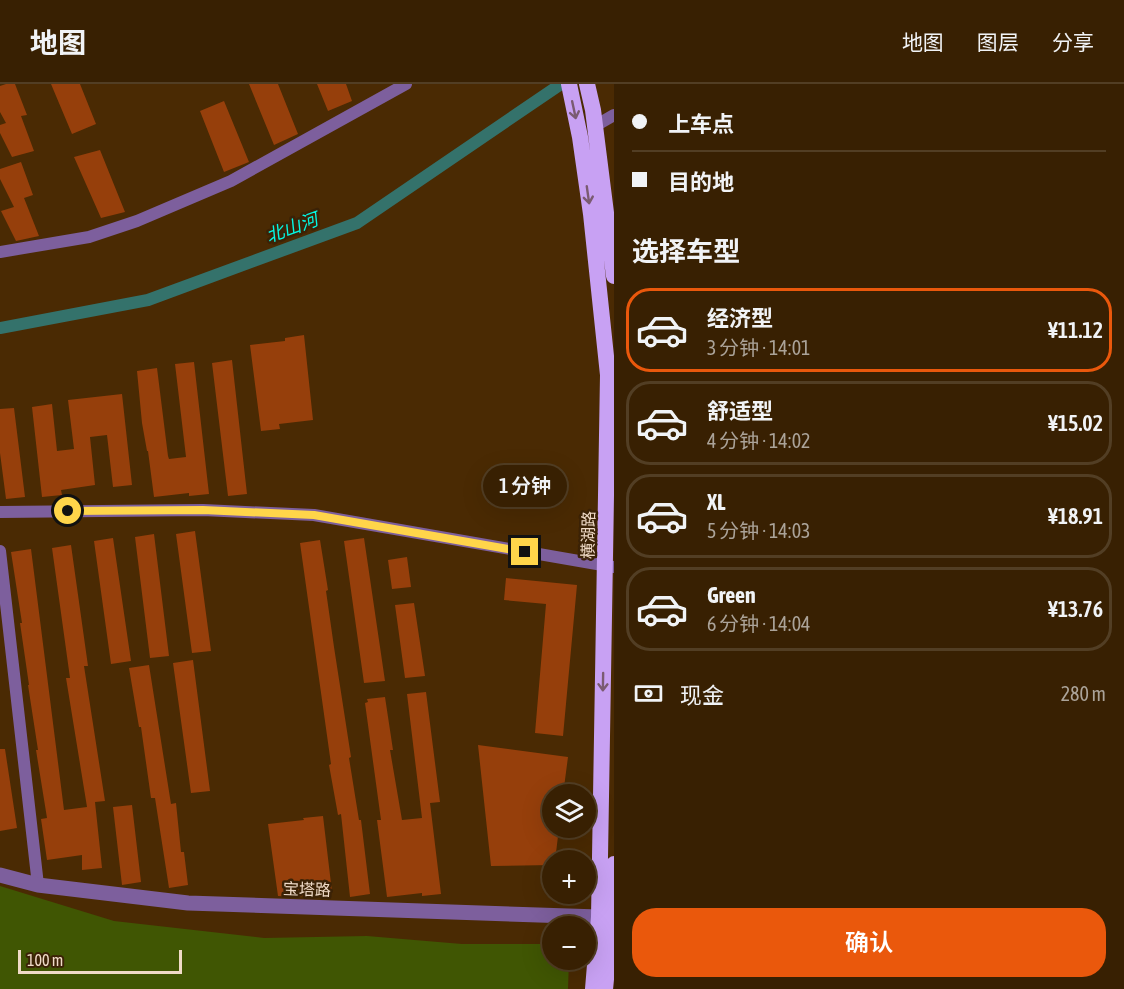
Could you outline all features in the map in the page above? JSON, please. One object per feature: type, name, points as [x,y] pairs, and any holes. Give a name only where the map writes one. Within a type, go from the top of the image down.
[{"type":"highway","name":"横湖路","points":[[569,84],[580,137],[591,214],[608,375],[610,566],[608,918],[605,989]]},
{"type":"highway","points":[[587,84],[594,118],[614,276]]},
{"type":"highway","name":"横湖路","points":[[593,989],[608,918],[614,864]]},
{"type":"street","points":[[0,252],[89,237],[138,221],[231,181],[406,84]]},
{"type":"street","points":[[594,118],[614,115]]},
{"type":"street","points":[[0,512],[203,510],[314,515],[610,566]]},
{"type":"street","points":[[0,551],[38,885]]},
{"type":"street","name":"宝塔路","points":[[0,875],[38,885],[188,903],[608,918]]},
{"type":"green space","points":[[0,886],[114,921],[264,938],[367,936],[462,944],[542,944],[542,970],[569,970],[568,989],[0,989]]},
{"type":"building","points":[[15,84],[27,115],[21,116],[34,151],[12,157],[0,133],[0,125],[6,123],[0,112],[0,86]]},
{"type":"building","points":[[51,84],[80,84],[96,124],[72,134]]},
{"type":"building","points":[[249,84],[278,84],[298,134],[274,145]]},
{"type":"building","points":[[317,84],[346,84],[352,101],[328,111]]},
{"type":"building","points":[[224,101],[249,162],[224,172],[200,111]]},
{"type":"building","points":[[100,150],[125,212],[101,218],[74,157]]},
{"type":"building","points":[[21,162],[33,195],[24,198],[39,236],[16,241],[1,211],[14,207],[0,179],[0,169]]},
{"type":"building","points":[[304,335],[313,420],[279,424],[280,429],[261,431],[250,345],[285,341],[285,338]]},
{"type":"building","points":[[232,360],[247,494],[228,496],[212,363]]},
{"type":"building","points":[[194,362],[209,494],[189,496],[189,493],[154,497],[142,423],[137,371],[157,368],[168,456],[169,459],[186,457],[175,364]]},
{"type":"building","points":[[122,394],[132,485],[113,487],[107,435],[90,437],[95,485],[61,490],[62,495],[42,497],[32,407],[52,404],[57,451],[74,449],[68,400]]},
{"type":"building","points":[[14,408],[25,497],[6,499],[0,453],[0,409]]},
{"type":"building","points":[[195,531],[211,651],[192,653],[176,534]]},
{"type":"building","points":[[154,534],[169,656],[150,658],[135,537]]},
{"type":"building","points":[[113,538],[131,661],[111,664],[94,541]]},
{"type":"building","points":[[364,538],[385,681],[364,683],[344,541]]},
{"type":"building","points":[[320,540],[370,894],[350,897],[341,814],[338,815],[329,765],[331,764],[300,543]]},
{"type":"building","points":[[71,545],[88,666],[84,666],[105,801],[95,802],[102,868],[82,870],[82,855],[47,860],[41,819],[47,818],[11,552],[31,549],[64,810],[87,807],[66,678],[70,678],[52,548]]},
{"type":"building","points":[[407,557],[411,587],[392,589],[388,560]]},
{"type":"building","points":[[506,578],[577,585],[563,736],[535,733],[546,604],[504,600]]},
{"type":"building","points":[[414,603],[425,676],[405,678],[395,605]]},
{"type":"building","points":[[193,660],[210,791],[191,793],[173,663]]},
{"type":"building","points":[[149,665],[171,804],[176,803],[181,852],[184,852],[188,885],[169,888],[155,798],[151,798],[141,727],[139,727],[129,668]]},
{"type":"building","points":[[426,692],[440,802],[430,803],[441,894],[422,896],[422,893],[387,897],[377,820],[381,820],[365,703],[368,702],[367,699],[385,697],[393,750],[390,750],[402,820],[422,818],[407,694]]},
{"type":"building","points":[[478,745],[568,757],[564,784],[542,784],[542,838],[558,838],[556,850],[542,850],[542,865],[491,866]]},
{"type":"building","points":[[0,749],[5,749],[17,828],[0,831]]},
{"type":"building","points":[[132,805],[141,882],[122,885],[113,807]]},
{"type":"building","points":[[323,816],[332,892],[296,897],[278,896],[268,824]]},
{"type":"waterway","name":"北山河","points":[[0,328],[148,300],[357,223],[561,84]]},
{"type":"route","points":[[68,511],[203,510],[314,515],[525,552]]}]
